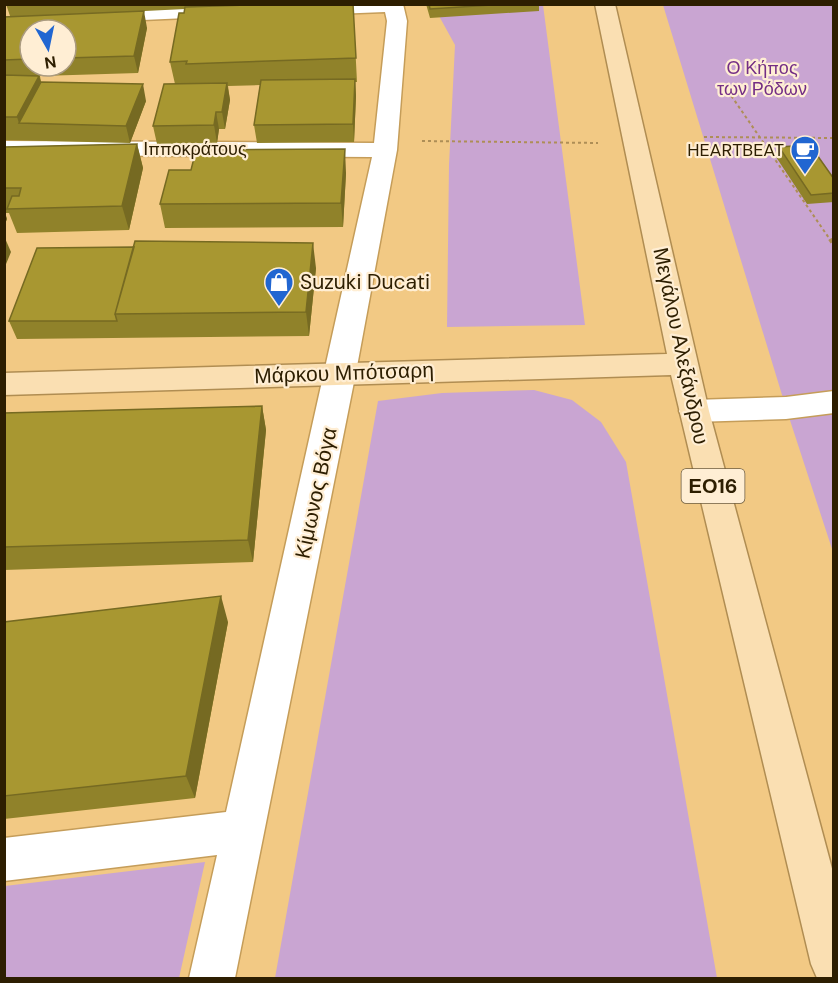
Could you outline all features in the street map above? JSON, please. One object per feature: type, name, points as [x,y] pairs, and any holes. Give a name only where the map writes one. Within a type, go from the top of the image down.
[{"type":"main road","name":"Μεγάλου Αλεξάνδρου","points":[[605,4],[694,411],[834,964]]},
{"type":"main road","name":"Μάρκου Μπότσαρη","points":[[4,384],[341,372],[683,364]]},
{"type":"street","points":[[288,10],[394,5]]},
{"type":"street","name":"Κίμωνος Βόγα","points":[[213,978],[341,372],[385,145],[397,21],[394,5]]},
{"type":"street","points":[[75,17],[241,12]]},
{"type":"street","name":"Ιπποκράτους","points":[[4,147],[385,145]]},
{"type":"street","points":[[694,411],[786,408],[834,402]]},
{"type":"street","points":[[4,860],[244,831]]},
{"type":"path","points":[[728,91],[834,244]]},
{"type":"path","points":[[704,137],[834,138]]},
{"type":"path","points":[[385,145],[637,144]]},
{"type":"green space","points":[[433,5],[543,5],[585,325],[447,327],[449,165],[455,45]]},
{"type":"green space","name":"Ο Κήπος των Ρόδων","points":[[663,5],[833,5],[833,552],[786,408]]},
{"type":"green space","points":[[534,390],[572,400],[601,422],[626,462],[717,978],[275,978],[378,401],[442,393]]},
{"type":"green space","points":[[205,862],[179,978],[5,978],[5,886]]},
{"type":"building","points":[[353,4],[356,58],[186,64],[187,61],[170,62],[179,13],[184,13],[185,7]]},
{"type":"building","points":[[429,4],[507,4],[430,9]]},
{"type":"building","points":[[144,11],[134,56],[78,58],[78,18],[18,18],[18,59],[4,60],[4,17]]},
{"type":"building","points":[[4,75],[38,78],[17,117],[4,117]]},
{"type":"building","points":[[355,79],[353,124],[254,125],[261,80]]},
{"type":"building","points":[[41,82],[143,84],[126,126],[19,123]]},
{"type":"building","points":[[227,83],[222,112],[216,112],[214,125],[153,126],[164,84]]},
{"type":"building","points":[[137,144],[122,206],[7,209],[12,196],[19,196],[21,188],[4,188],[4,147]]},
{"type":"building","points":[[810,145],[834,179],[834,193],[811,195],[779,147]]},
{"type":"building","points":[[345,149],[341,203],[160,204],[169,170],[191,170],[196,150]]},
{"type":"building","points":[[135,241],[313,243],[306,312],[115,314]]},
{"type":"building","points":[[134,247],[115,314],[117,321],[9,321],[37,248]]},
{"type":"building","points":[[262,406],[248,540],[4,547],[4,413]]},
{"type":"building","points":[[221,596],[186,776],[4,796],[4,622]]},
{"type":"place","name":"HEARTBEAT","points":[[805,176]]},
{"type":"place","name":"Suzuki Ducati","points":[[279,308]]}]
